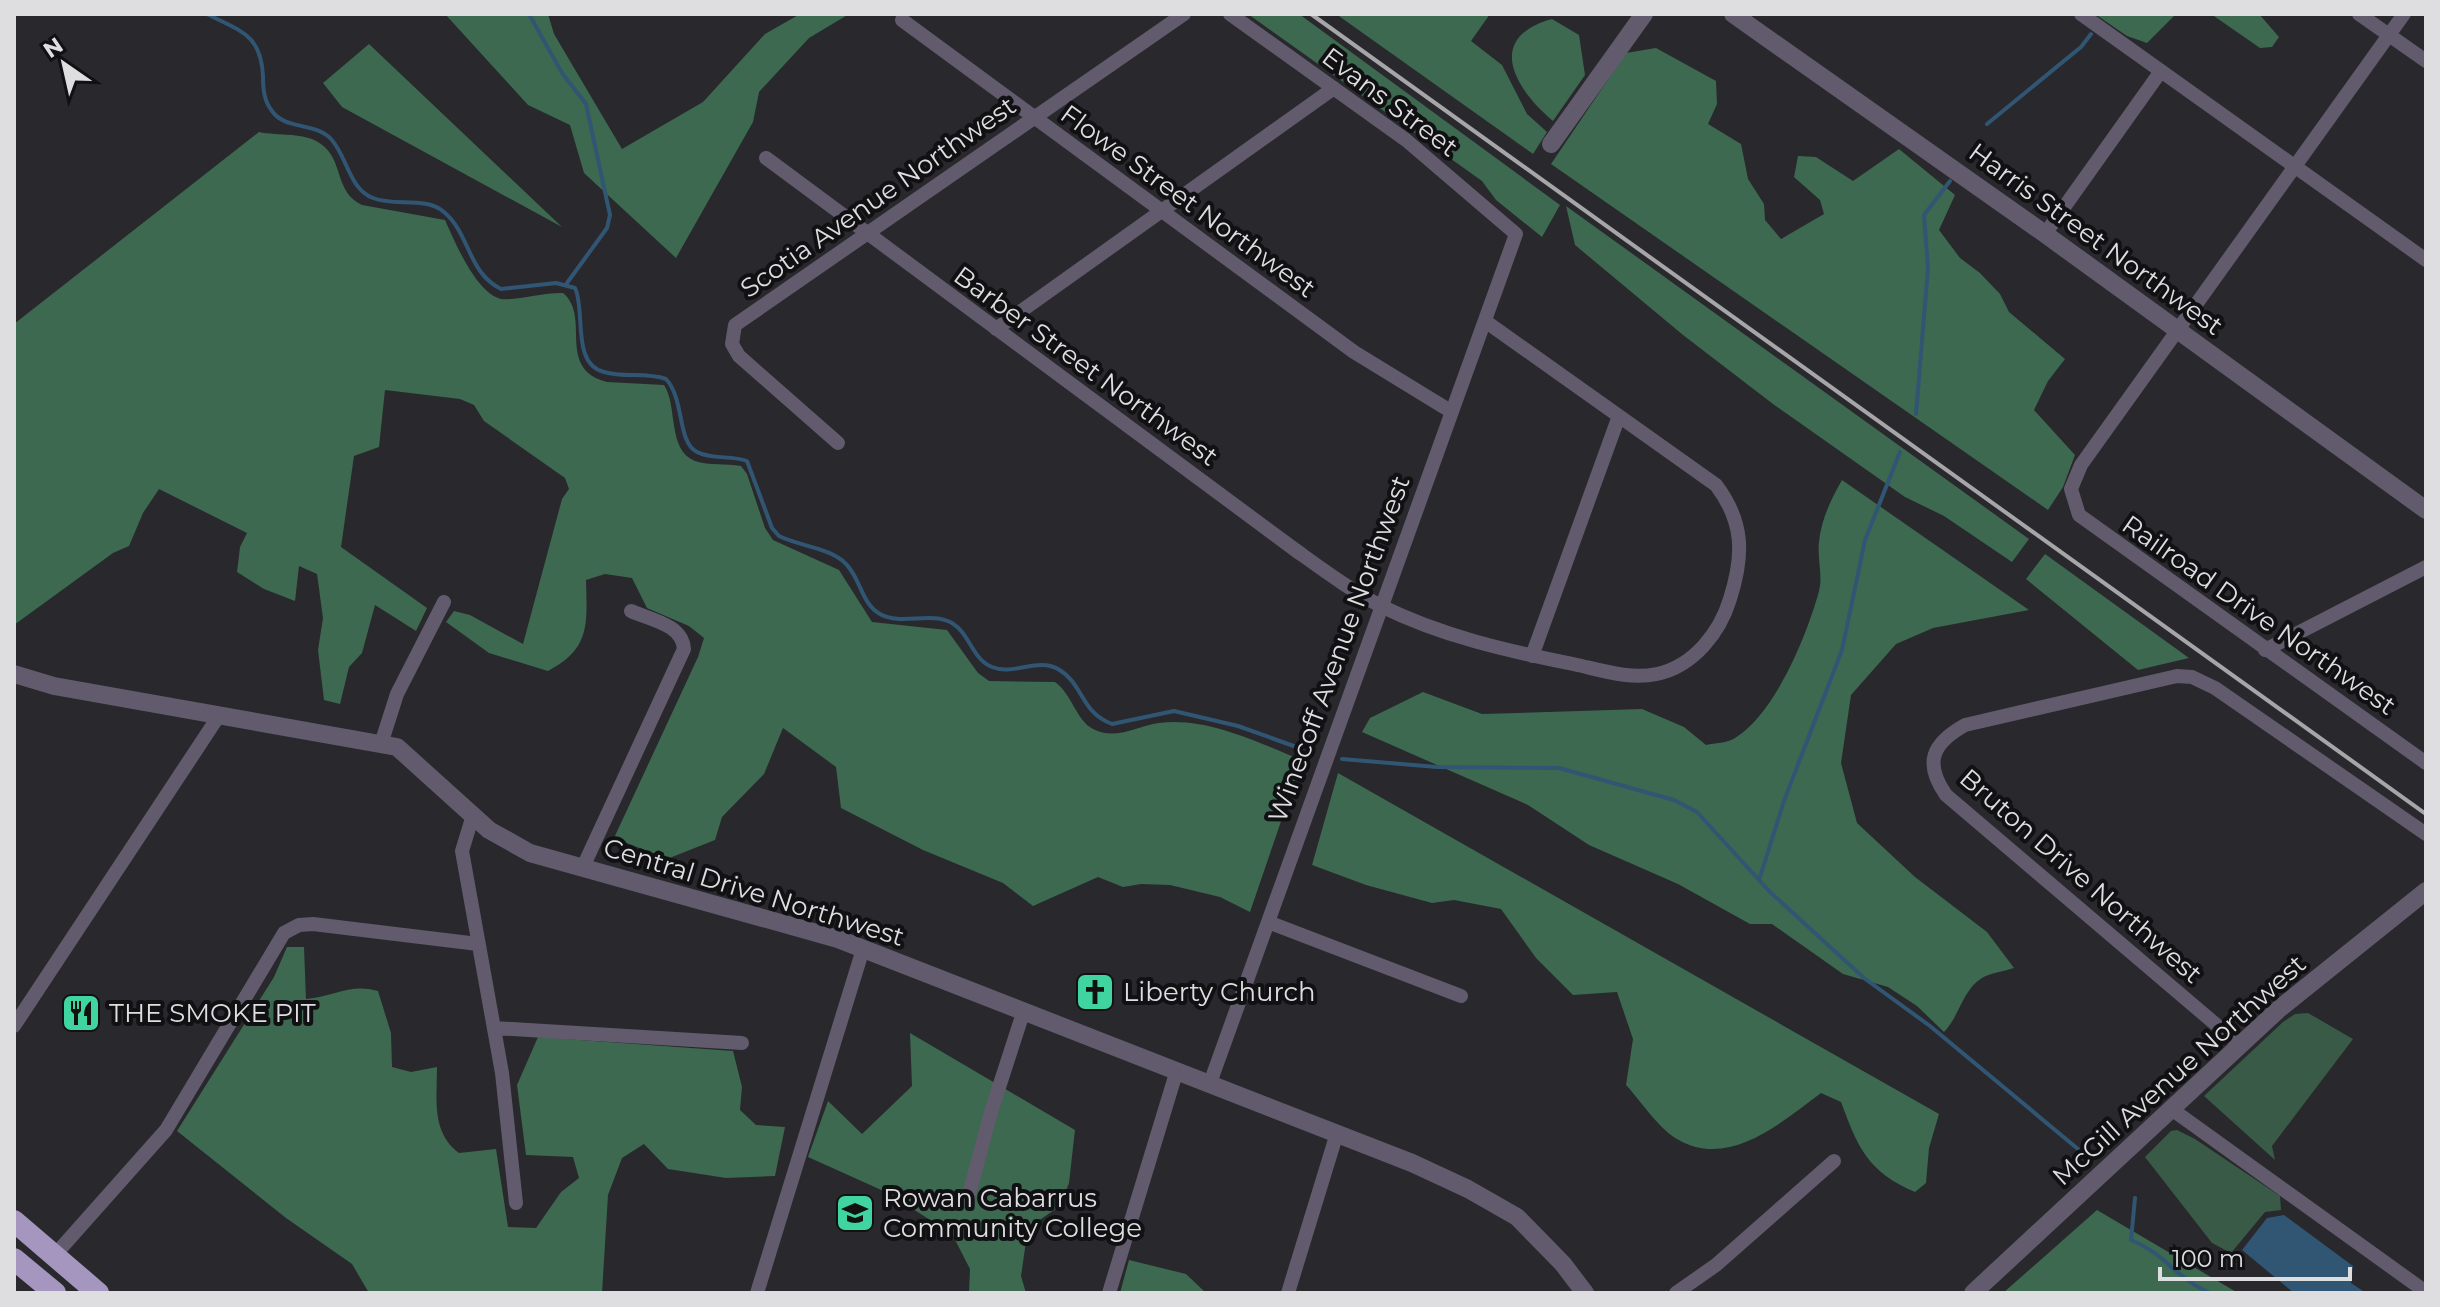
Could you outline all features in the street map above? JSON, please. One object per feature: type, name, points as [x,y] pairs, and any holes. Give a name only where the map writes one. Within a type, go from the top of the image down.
[{"type":"highway","points":[[14,1221],[98,1293]]},
{"type":"highway","points":[[14,1259],[55,1293]]},
{"type":"street","name":"Scotia Avenue Northwest","points":[[838,443],[739,356],[732,335],[735,325],[1184,14]]},
{"type":"street","name":"Evans Street","points":[[1230,14],[1406,140],[1516,234]]},
{"type":"street","points":[[1551,144],[1644,14]]},
{"type":"street","name":"Harris Street Northwest","points":[[1733,14],[2045,234],[2426,510]]},
{"type":"street","points":[[2081,14],[2426,260]]},
{"type":"street","points":[[2359,14],[2426,61]]},
{"type":"street","points":[[2180,331],[2404,14]]},
{"type":"street","name":"Flowe Street Northwest","points":[[902,20],[1354,352],[1452,412]]},
{"type":"street","points":[[2045,234],[2161,71]]},
{"type":"street","points":[[996,329],[1334,88]]},
{"type":"street","name":"Barber Street Northwest","points":[[766,158],[1294,549],[1382,606],[1487,646],[1631,676],[1659,674],[1685,662],[1704,646],[1724,618],[1741,559],[1741,534],[1732,505],[1716,485],[1485,321]]},
{"type":"street","name":"Winecoff Avenue Northwest","points":[[1210,1083],[1516,234]]},
{"type":"street","name":"Railroad Drive Northwest","points":[[2180,331],[2081,465],[2071,489],[2071,500],[2079,515],[2426,763]]},
{"type":"street","points":[[1532,656],[1619,416]]},
{"type":"street","points":[[2265,650],[2426,567]]},
{"type":"street","points":[[381,744],[397,694],[444,602]]},
{"type":"street","points":[[583,867],[684,649],[683,638],[676,630],[631,611]]},
{"type":"street","name":"Central Drive Northwest","points":[[14,674],[54,686],[397,747],[507,843],[863,949],[1337,1133],[1468,1189],[1517,1217],[1563,1264],[1585,1293]]},
{"type":"street","name":"Bruton Drive Northwest","points":[[2240,1045],[1946,795],[1935,776],[1934,760],[1943,737],[1965,725],[2177,676],[2192,677],[2215,688],[2426,834]]},
{"type":"street","points":[[14,1026],[220,714]]},
{"type":"street","points":[[473,815],[462,851],[502,1073],[516,1203]]},
{"type":"street","name":"McGill Avenue Northwest","points":[[1973,1293],[2240,1045],[2426,891]]},
{"type":"street","points":[[1268,922],[1461,996]]},
{"type":"street","points":[[54,1256],[153,1148],[274,944],[299,925],[478,944]]},
{"type":"street","points":[[757,1293],[863,949]]},
{"type":"street","points":[[968,1198],[991,1112],[1024,1010]]},
{"type":"street","points":[[494,1028],[742,1043]]},
{"type":"street","points":[[1109,1293],[1177,1070]]},
{"type":"street","points":[[2170,1108],[2426,1292]]},
{"type":"street","points":[[1288,1293],[1337,1133]]},
{"type":"street","points":[[1676,1293],[1716,1265],[1834,1161]]},
{"type":"green space","points":[[445,14],[548,14],[554,34],[622,149],[703,102],[765,34],[800,14],[849,14],[809,38],[759,92],[753,122],[676,258],[584,173],[570,125],[528,105]]},
{"type":"green space","points":[[1248,14],[1299,14],[1560,205],[1542,237],[1496,200],[1482,181]]},
{"type":"green space","points":[[1336,14],[1490,14],[1471,41],[1502,65],[1527,114],[1547,132],[1533,154]]},
{"type":"green space","points":[[2095,14],[2176,14],[2147,43],[2127,36]]},
{"type":"green space","points":[[2211,14],[2259,14],[2279,37],[2272,47],[2260,48]]},
{"type":"green space","points":[[1552,19],[1579,35],[1585,75],[1553,121],[1518,80],[1512,51],[1518,38]]},
{"type":"green space","points":[[369,44],[562,227],[342,107],[323,83]]},
{"type":"green space","points":[[1656,48],[1716,81],[1717,104],[1708,124],[1741,144],[1748,179],[1764,204],[1765,220],[1781,239],[1824,214],[1820,200],[1794,177],[1798,156],[1816,157],[1853,181],[1899,149],[1955,195],[1939,230],[1960,258],[2000,294],[2009,312],[2065,359],[2048,381],[2034,410],[2075,455],[2063,487],[2048,510],[1551,164],[1626,53]]},
{"type":"green space","points":[[259,132],[300,136],[321,144],[333,158],[347,192],[362,205],[445,220],[467,266],[492,295],[506,299],[563,293],[575,315],[582,366],[591,375],[607,382],[664,385],[677,438],[686,455],[700,463],[741,466],[747,474],[765,528],[773,540],[839,570],[872,622],[947,630],[978,673],[989,681],[1055,682],[1087,725],[1102,732],[1118,733],[1159,723],[1196,724],[1232,733],[1302,760],[1250,912],[1220,897],[1170,885],[1123,887],[1098,877],[1033,906],[1003,883],[923,850],[841,808],[836,767],[783,728],[764,774],[722,817],[715,840],[667,859],[614,838],[704,638],[689,626],[647,608],[632,578],[605,574],[586,580],[584,633],[572,654],[548,671],[489,653],[446,622],[454,611],[470,615],[523,644],[562,499],[569,489],[565,478],[484,421],[474,405],[460,399],[385,390],[379,447],[354,456],[341,547],[427,608],[416,631],[375,605],[362,653],[349,667],[340,704],[324,700],[318,650],[323,618],[317,574],[299,566],[295,601],[264,589],[237,572],[240,547],[247,533],[159,489],[143,513],[129,546],[113,553],[14,625],[14,324]]},
{"type":"green space","points":[[1566,206],[2029,539],[2012,562],[1944,516],[1905,497],[1773,404],[1683,335],[1575,245]]},
{"type":"green space","points":[[1842,480],[2029,610],[1933,628],[1896,644],[1851,695],[1841,763],[1857,823],[1915,877],[1987,932],[2014,968],[1989,975],[1976,983],[1944,1032],[1917,1006],[1888,987],[1843,974],[1772,924],[1750,924],[1678,884],[1589,845],[1528,805],[1362,732],[1370,718],[1423,692],[1482,714],[1642,709],[1684,727],[1706,745],[1735,738],[1750,727],[1763,711],[1798,651],[1819,591],[1822,526]]},
{"type":"green space","points":[[2045,554],[2189,658],[2138,670],[2026,579]]},
{"type":"green space","points":[[1338,773],[1939,1114],[1929,1148],[1926,1183],[1915,1192],[1875,1167],[1859,1145],[1841,1102],[1821,1093],[1772,1128],[1735,1146],[1716,1149],[1696,1147],[1677,1139],[1656,1121],[1626,1085],[1633,1039],[1617,992],[1573,995],[1536,958],[1501,909],[1454,900],[1432,903],[1366,885],[1312,865]]},
{"type":"green space","points":[[287,947],[304,947],[306,999],[359,988],[378,991],[391,1033],[392,1067],[411,1072],[437,1067],[438,1114],[450,1145],[459,1153],[496,1149],[508,1227],[536,1228],[561,1192],[579,1178],[573,1157],[526,1155],[517,1085],[538,1037],[733,1051],[742,1087],[740,1110],[756,1125],[785,1127],[775,1176],[726,1178],[668,1169],[644,1144],[622,1158],[608,1195],[602,1293],[369,1293],[352,1264],[286,1218],[177,1131],[274,977]]},
{"type":"green space","points":[[2308,1013],[2353,1039],[2272,1146],[2275,1160],[2204,1096],[2283,1022],[2295,1014]]},
{"type":"green space","points":[[910,1033],[1075,1130],[1069,1183],[1060,1206],[1028,1228],[1021,1276],[1026,1293],[969,1293],[970,1269],[952,1234],[888,1193],[808,1157],[828,1101],[862,1134],[912,1086]]},
{"type":"green space","points":[[2177,1130],[2280,1196],[2281,1210],[2265,1212],[2231,1253],[2212,1243],[2145,1157],[2171,1131]]},
{"type":"green space","points":[[2097,1210],[2238,1293],[2003,1293]]},
{"type":"green space","points":[[1129,1260],[1186,1274],[1206,1293],[1120,1293]]},
{"type":"water","points":[[2284,1215],[2353,1266],[2351,1283],[2366,1293],[2294,1293],[2242,1250],[2267,1218]]},
{"type":"waterway","points":[[207,14],[239,30],[253,42],[261,62],[266,99],[272,111],[284,121],[317,130],[331,139],[353,180],[365,194],[381,201],[437,207],[453,221],[482,273],[501,289],[556,283],[575,288],[583,348],[594,367],[612,374],[666,379],[676,398],[683,430],[691,447],[703,454],[747,461],[772,528],[779,536],[840,559],[851,570],[869,604],[880,614],[897,619],[935,618],[952,623],[980,658],[992,667],[1008,669],[1042,665],[1058,669],[1073,682],[1094,712],[1112,724],[1174,711],[1238,726],[1302,749]]},
{"type":"waterway","points":[[529,14],[562,73],[586,104],[610,215],[607,228],[567,283]]},
{"type":"waterway","points":[[1987,124],[2081,47],[2091,34]]},
{"type":"waterway","points":[[1916,414],[1928,268],[1924,215],[1950,181]]},
{"type":"waterway","points":[[1759,880],[1784,801],[1842,650],[1865,540],[1900,452]]},
{"type":"waterway","points":[[1342,759],[1437,767],[1559,768],[1674,800],[1697,812],[1770,892],[1864,978],[1930,1026],[2084,1154]]},
{"type":"waterway","points":[[2135,1198],[2131,1240],[2210,1293]]},
{"type":"railway","points":[[1311,14],[2426,814]]},
{"type":"place","name":"Liberty Church","points":[[1095,992]]},
{"type":"place","name":"THE SMOKE PIT","points":[[81,1013]]},
{"type":"place","name":"Rowan Cabarrus Community College","points":[[855,1213]]}]
